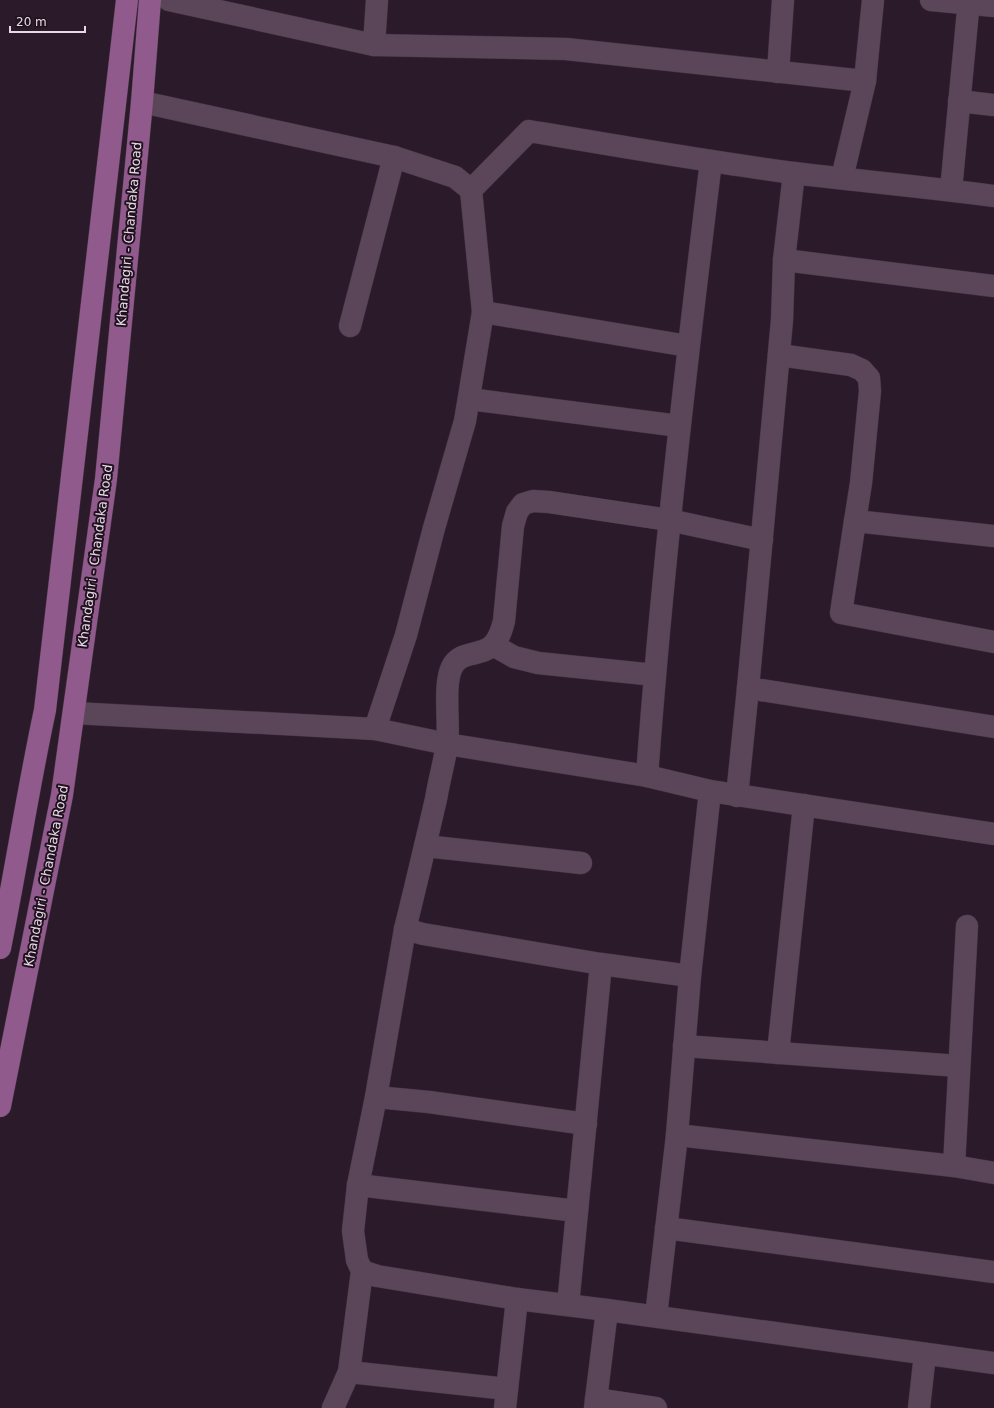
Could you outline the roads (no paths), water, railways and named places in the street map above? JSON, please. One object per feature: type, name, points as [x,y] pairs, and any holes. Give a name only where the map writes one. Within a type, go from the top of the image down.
[{"type":"main road","name":"Khandagiri - Chandaka Road","points":[[0,948],[33,767],[45,710],[127,0]]},
{"type":"main road","name":"Khandagiri - Chandaka Road","points":[[0,1106],[62,795],[106,479],[142,102],[150,0]]},
{"type":"main road","points":[[90,323],[121,327]]},
{"type":"street","points":[[169,0],[374,45],[566,49],[865,81]]},
{"type":"street","points":[[374,45],[377,0]]},
{"type":"street","points":[[778,72],[783,0]]},
{"type":"street","points":[[842,178],[865,81],[873,0]]},
{"type":"street","points":[[931,0],[968,2],[994,6]]},
{"type":"street","points":[[951,190],[968,2]]},
{"type":"street","points":[[959,101],[994,105]]},
{"type":"street","points":[[142,102],[394,157],[455,177],[471,190],[484,312],[469,399],[465,420],[434,528],[406,635],[374,729]]},
{"type":"street","points":[[471,190],[529,131],[710,161],[794,173],[994,196]]},
{"type":"street","points":[[350,326],[394,157]]},
{"type":"street","points":[[647,776],[654,675],[669,520],[710,161]]},
{"type":"street","points":[[737,796],[779,355],[784,260],[794,173]]},
{"type":"street","points":[[784,260],[994,286]]},
{"type":"street","points":[[484,312],[688,346]]},
{"type":"street","points":[[779,355],[851,365],[862,370],[869,378],[869,399],[861,483],[842,613],[994,642]]},
{"type":"street","points":[[469,399],[679,426]]},
{"type":"street","points":[[333,1408],[349,1372],[362,1271],[357,1260],[353,1231],[358,1185],[376,1097],[405,929],[447,744],[448,678],[457,659],[466,655],[482,652],[493,645],[500,633],[504,621],[512,526],[517,512],[523,504],[533,501],[549,502],[669,520],[762,540]]},
{"type":"street","points":[[855,522],[994,536]]},
{"type":"street","points":[[493,645],[514,657],[538,663],[654,675]]},
{"type":"street","points":[[748,688],[994,727]]},
{"type":"street","points":[[74,713],[374,729],[447,744],[647,776],[737,796],[994,834]]},
{"type":"street","points":[[656,1316],[677,1135],[690,976],[710,791]]},
{"type":"street","points":[[778,1053],[804,805]]},
{"type":"street","points":[[425,846],[580,863]]},
{"type":"street","points":[[954,1166],[967,926]]},
{"type":"street","points":[[405,929],[422,934],[601,964],[690,976]]},
{"type":"street","points":[[568,1305],[601,964]]},
{"type":"street","points":[[684,1046],[959,1066]]},
{"type":"street","points":[[376,1097],[429,1102],[586,1124]]},
{"type":"street","points":[[677,1135],[954,1166],[994,1173]]},
{"type":"street","points":[[358,1185],[577,1211]]},
{"type":"street","points":[[666,1228],[994,1272]]},
{"type":"street","points":[[362,1271],[377,1276],[517,1298],[994,1363]]},
{"type":"street","points":[[349,1372],[506,1398],[517,1298]]},
{"type":"street","points":[[607,1310],[596,1403],[656,1408]]},
{"type":"street","points":[[919,1408],[925,1354]]}]
